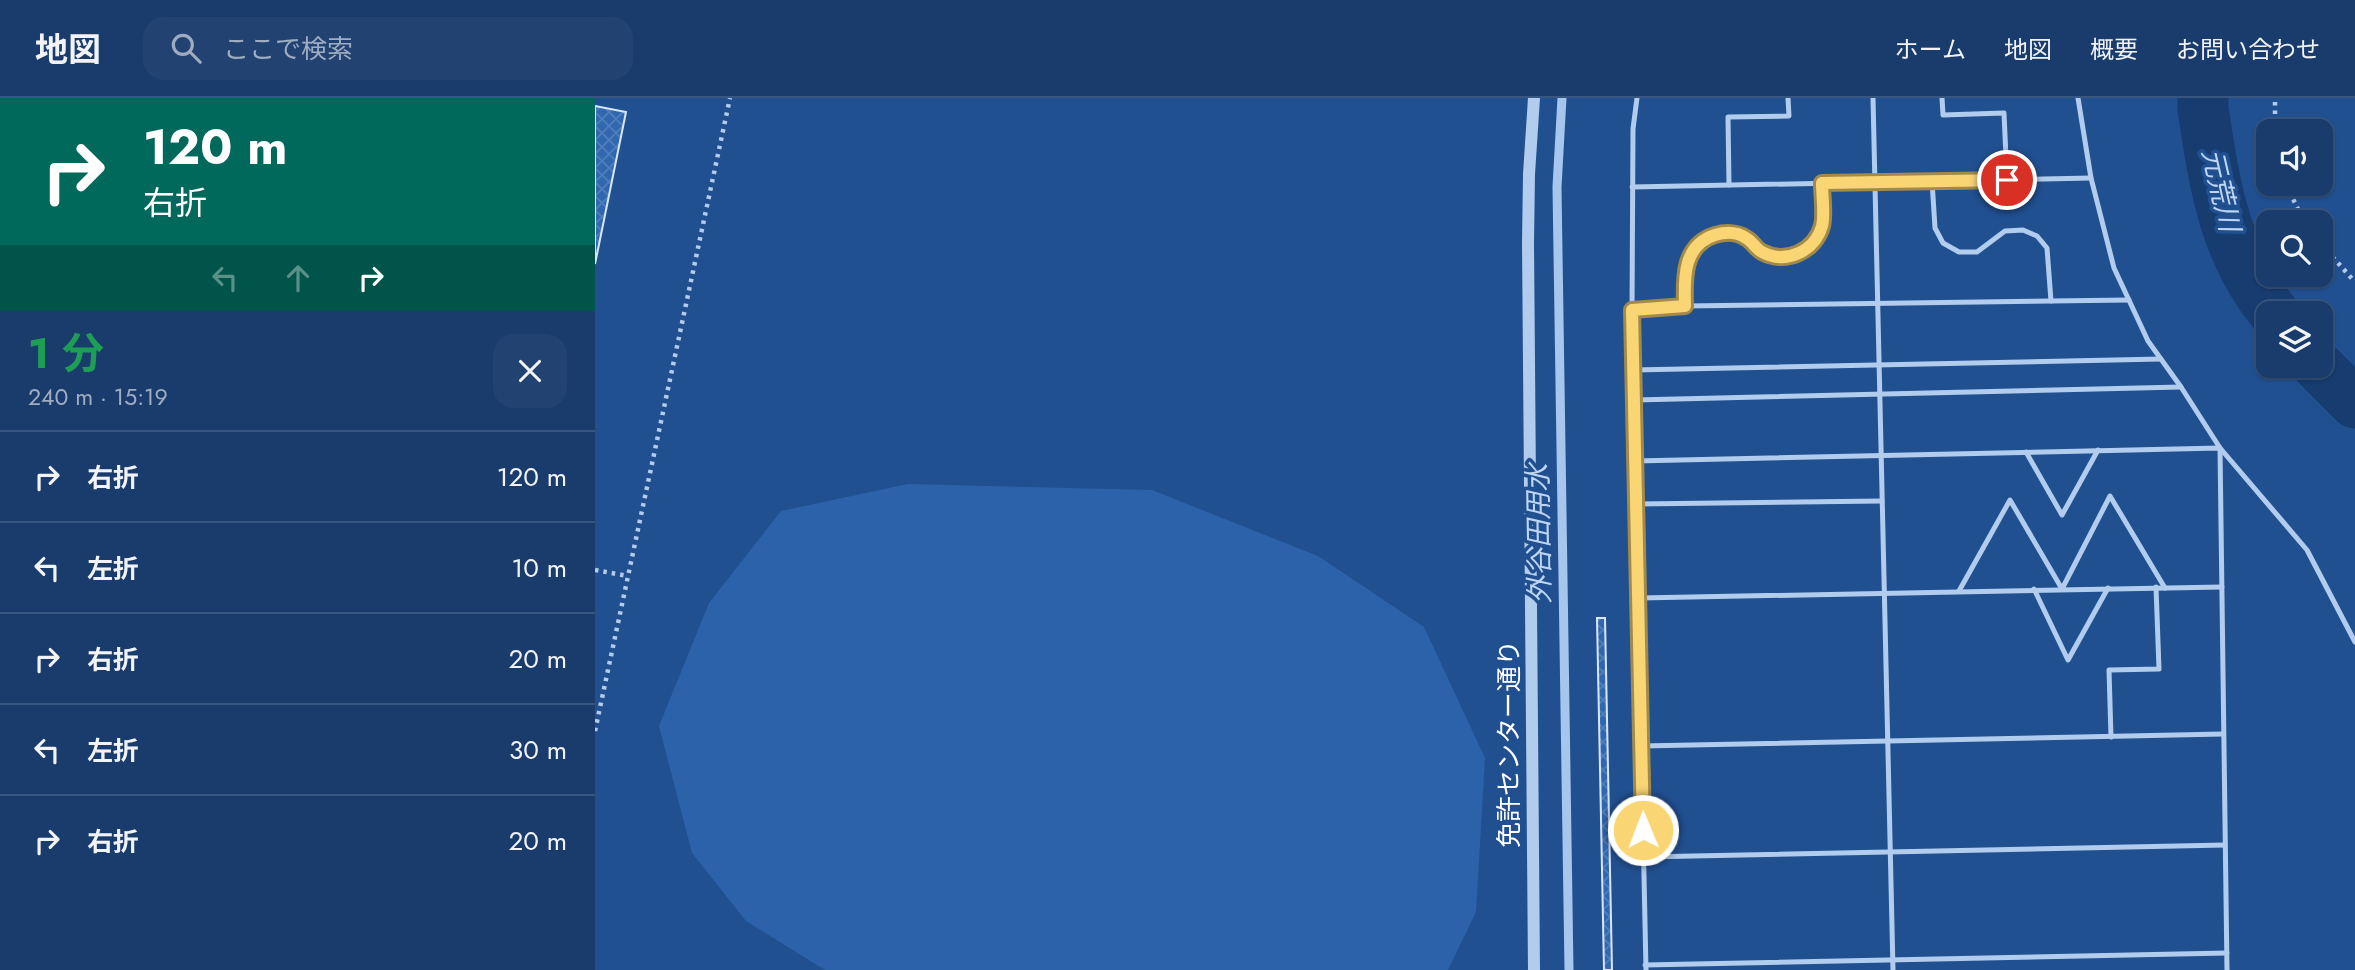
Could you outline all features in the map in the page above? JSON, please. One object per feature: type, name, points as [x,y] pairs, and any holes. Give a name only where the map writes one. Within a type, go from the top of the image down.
[{"type":"street","name":"免許センター通り","points":[[1534,98],[1528,229],[1534,970]]},
{"type":"lane","points":[[1637,98],[1633,129],[1632,310],[1646,967],[2227,953]]},
{"type":"lane","points":[[1729,185],[1728,117],[1789,116],[1788,98]]},
{"type":"lane","points":[[1873,98],[1893,970]]},
{"type":"lane","points":[[1942,98],[1943,114],[2004,113],[2007,180]]},
{"type":"lane","points":[[2078,98],[2091,178],[2114,268],[2148,341],[2220,448],[2307,550],[2355,642]]},
{"type":"lane","points":[[1632,187],[2091,178]]},
{"type":"lane","points":[[1932,181],[1935,228],[1943,243],[1959,252],[1977,252],[2005,231],[2023,230],[2037,236],[2047,248],[2051,301]]},
{"type":"lane","points":[[1685,306],[1685,269],[1692,251],[1705,238],[1725,232],[1746,237],[1762,252],[1778,257],[1795,255],[1812,246],[1822,225],[1822,183]]},
{"type":"lane","points":[[1632,310],[1685,306],[2129,300]]},
{"type":"lane","points":[[1633,370],[2161,359]]},
{"type":"lane","points":[[1635,400],[2181,387]]},
{"type":"lane","points":[[1635,461],[2220,448]]},
{"type":"lane","points":[[2220,448],[2227,970]]},
{"type":"lane","points":[[2026,452],[2062,515],[2098,450]]},
{"type":"lane","points":[[2063,589],[2110,496],[2165,587]]},
{"type":"lane","points":[[1959,591],[2010,500],[2063,589]]},
{"type":"lane","points":[[1637,504],[1882,501]]},
{"type":"lane","points":[[2111,737],[2109,670],[2159,668],[2156,587]]},
{"type":"lane","points":[[1639,598],[2222,587]]},
{"type":"lane","points":[[2034,589],[2068,660],[2108,588]]},
{"type":"lane","points":[[1641,746],[2223,734]]},
{"type":"lane","points":[[1643,858],[2225,845]]},
{"type":"path","points":[[595,731],[730,98]]},
{"type":"path","points":[[2275,98],[2275,119]]},
{"type":"path","points":[[2333,257],[2355,282]]},
{"type":"path","points":[[595,570],[628,576]]},
{"type":"shaded area","points":[[908,484],[1152,490],[1318,556],[1424,627],[1485,758],[1476,912],[1448,970],[825,970],[746,921],[692,853],[659,726],[709,603],[781,511]]},
{"type":"building","points":[[595,106],[626,112],[595,264]]},
{"type":"building","points":[[1597,618],[1605,618],[1612,970],[1604,970]]},
{"type":"waterway","name":"外谷田用水","points":[[1562,98],[1557,187],[1569,970]]},
{"type":"waterway","name":"元荒川","points":[[2203,98],[2212,163],[2224,216],[2243,266],[2265,301]]},
{"type":"waterway","name":"元荒川","points":[[2330,378],[2355,403]]},
{"type":"route","points":[[1643,830],[1632,310],[1685,306],[1685,269],[1692,251],[1705,238],[1725,232],[1746,237],[1762,252],[1778,257],[1795,255],[1812,246],[1822,225],[1822,183],[2007,180]]}]
